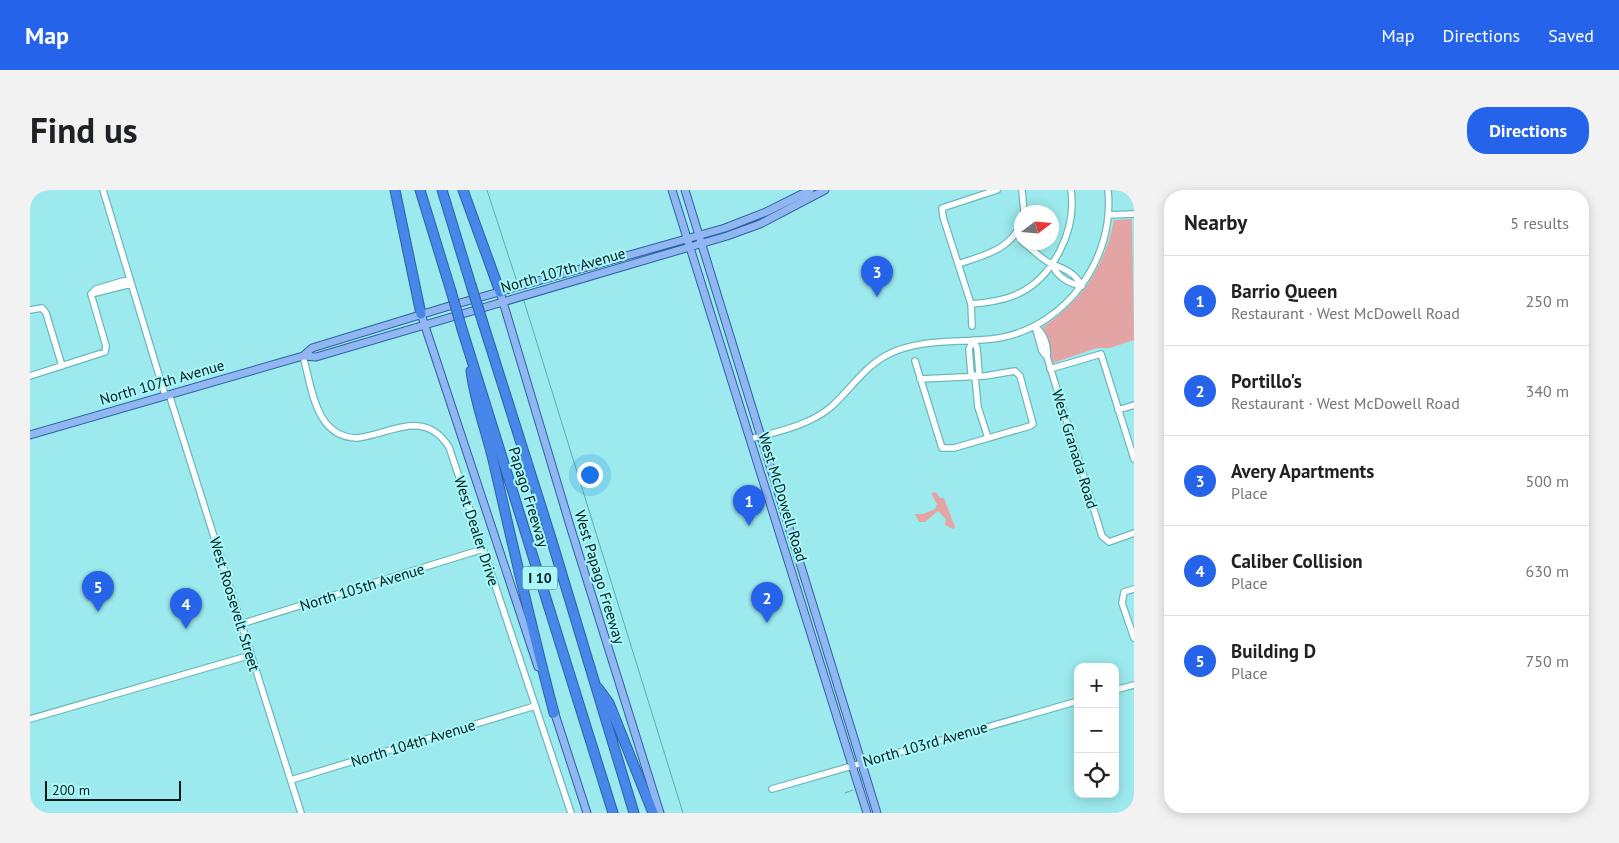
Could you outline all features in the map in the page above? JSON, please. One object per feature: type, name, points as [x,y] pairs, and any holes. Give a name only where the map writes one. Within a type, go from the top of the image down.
[{"type":"highway","points":[[395,190],[421,314]]},
{"type":"highway","name":"Papago Freeway","points":[[420,190],[613,813]]},
{"type":"highway","name":"Papago Freeway","points":[[442,190],[634,813]]},
{"type":"highway","points":[[463,190],[500,292]]},
{"type":"highway","points":[[467,344],[474,393],[490,445],[524,595],[554,713]]},
{"type":"highway","points":[[593,679],[609,703],[652,813]]},
{"type":"main road","name":"West McDowell Road","points":[[672,190],[867,812]]},
{"type":"main road","name":"West McDowell Road","points":[[685,190],[878,813]]},
{"type":"main road","name":"North 107th Avenue","points":[[302,356],[312,348],[421,314],[741,223],[810,190]]},
{"type":"main road","name":"North 107th Avenue","points":[[30,435],[302,356],[316,357],[702,244],[760,224],[825,190]]},
{"type":"main road","points":[[604,272],[607,266],[626,260],[633,254]]},
{"type":"main road","points":[[555,286],[557,282],[596,269],[601,263]]},
{"type":"main road","name":"West Papago Freeway","points":[[500,292],[568,520],[660,813]]},
{"type":"main road","points":[[421,314],[587,813]]},
{"type":"street","name":"West Roosevelt Street","points":[[103,190],[301,813]]},
{"type":"street","points":[[972,326],[970,304],[942,208],[997,190]]},
{"type":"street","points":[[1022,190],[1023,205]]},
{"type":"street","points":[[970,304],[1014,296],[1045,273],[1064,243],[1068,230],[1071,190]]},
{"type":"street","points":[[750,439],[795,426],[822,413],[842,397],[868,368],[893,352],[924,344],[1006,336],[1035,326],[1058,310],[1082,286],[1101,248],[1108,215],[1108,190]]},
{"type":"street","points":[[1108,215],[1134,214]]},
{"type":"street","points":[[958,264],[1000,249],[1014,236]]},
{"type":"street","points":[[1033,250],[1052,264],[1058,264],[1068,271],[1077,278],[1082,286]]},
{"type":"street","points":[[1052,264],[1054,271],[1063,278],[1072,284],[1082,286]]},
{"type":"street","points":[[1063,278],[1068,271]]},
{"type":"street","points":[[30,376],[105,352],[106,346],[91,294],[131,281]]},
{"type":"street","points":[[30,310],[42,308],[46,313],[62,366]]},
{"type":"street","name":"West Granada Road","points":[[1035,326],[1042,351],[1047,357],[1104,540],[1109,542],[1134,533]]},
{"type":"street","points":[[973,340],[977,348],[979,373],[975,377]]},
{"type":"street","points":[[973,340],[969,349],[971,373],[975,377],[978,407],[988,438]]},
{"type":"street","points":[[1050,369],[1100,354],[1134,459]]},
{"type":"street","name":"West Dealer Drive","points":[[302,356],[318,411],[334,432],[349,438],[357,438],[405,426],[419,426],[431,430],[442,438],[454,459],[571,813]]},
{"type":"street","points":[[916,361],[920,380],[942,448],[954,448],[1033,424],[1020,376],[1016,372],[975,377],[920,380]]},
{"type":"street","points":[[970,361],[978,361]]},
{"type":"street","points":[[1118,410],[1134,405]]},
{"type":"street","name":"North 105th Avenue","points":[[241,624],[483,550]]},
{"type":"street","points":[[1134,589],[1123,594],[1122,603],[1134,638]]},
{"type":"street","points":[[30,719],[250,655]]},
{"type":"street","points":[[1119,689],[1134,685]]},
{"type":"street","name":"North 103rd Avenue","points":[[772,789],[1074,702]]},
{"type":"street","name":"North 104th Avenue","points":[[291,780],[535,706]]},
{"type":"shaded area","points":[[1132,219],[1134,340],[1110,348],[1097,348],[1053,363],[1043,327],[1070,305],[1090,281],[1104,253],[1114,220]]},
{"type":"shaded area","points":[[936,492],[940,498],[944,498],[955,527],[953,529],[945,525],[946,519],[938,511],[925,522],[919,522],[915,514],[923,514],[935,509],[937,504],[931,493]]},
{"type":"waterway","points":[[487,190],[518,285]]},
{"type":"waterway","points":[[523,298],[683,813]]},
{"type":"waterway","points":[[223,362],[224,368]]},
{"type":"waterway","points":[[845,793],[853,790]]},
{"type":"place","name":"Avery Apartments","points":[[877,297]]},
{"type":"place","name":"Barrio Queen","points":[[749,526]]},
{"type":"place","name":"Building D","points":[[98,612]]},
{"type":"place","name":"Portillo's","points":[[767,623]]},
{"type":"place","name":"Caliber Collision","points":[[186,629]]}]
